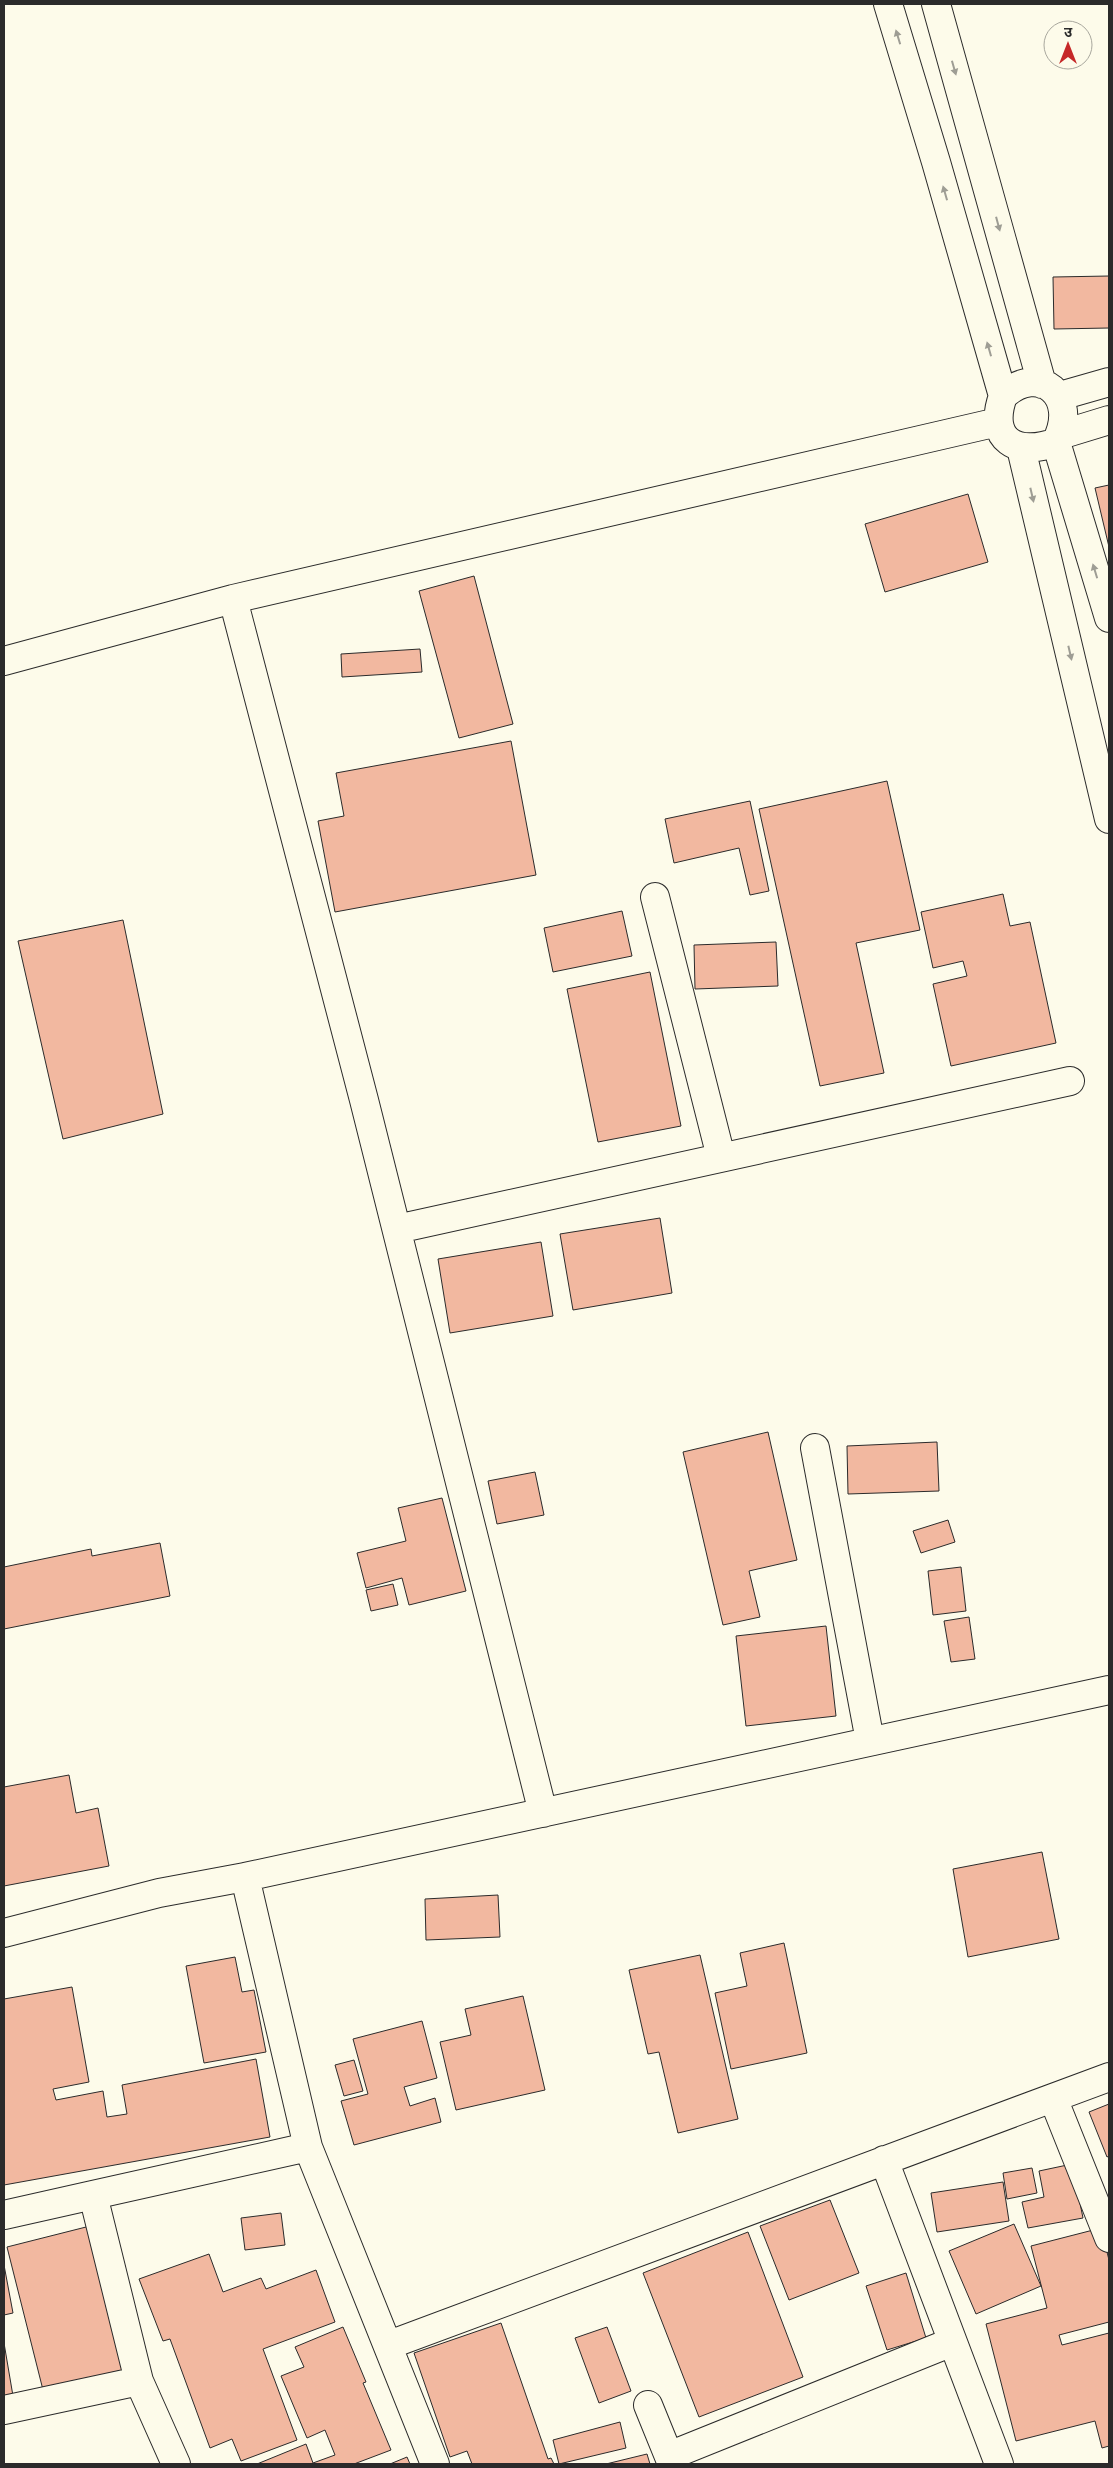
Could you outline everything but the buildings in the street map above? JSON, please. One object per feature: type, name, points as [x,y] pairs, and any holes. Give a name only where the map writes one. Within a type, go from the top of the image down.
[{"type":"street","points":[[888,4],[936,162],[1000,409],[1000,432],[1006,439],[1020,448],[1040,448],[1058,438],[1109,420]]},
{"type":"street","points":[[936,4],[1051,390],[1064,406],[1064,418],[1058,438],[1109,618]]},
{"type":"street","points":[[4,661],[233,599],[1000,409],[1010,389],[1023,383],[1051,390],[1109,382]]},
{"type":"street","points":[[1020,448],[1109,819]]},
{"type":"street","points":[[233,599],[397,1228],[543,1813]]},
{"type":"street","points":[[655,896],[721,1157]]},
{"type":"street","points":[[397,1228],[1070,1081]]},
{"type":"street","points":[[814,1448],[870,1741]]},
{"type":"street","points":[[4,1933],[159,1892],[245,1877],[1109,1690]]},
{"type":"street","points":[[245,1877],[308,2147],[389,2345],[435,2464]]},
{"type":"street","points":[[389,2345],[1109,2077]]},
{"type":"street","points":[[1053,2098],[1109,2238]]},
{"type":"street","points":[[4,2215],[308,2147]]},
{"type":"street","points":[[884,2160],[999,2464]]},
{"type":"street","points":[[93,2196],[140,2381],[176,2464]]},
{"type":"street","points":[[648,2405],[670,2460],[952,2342]]},
{"type":"street","points":[[4,2410],[140,2381]]}]
